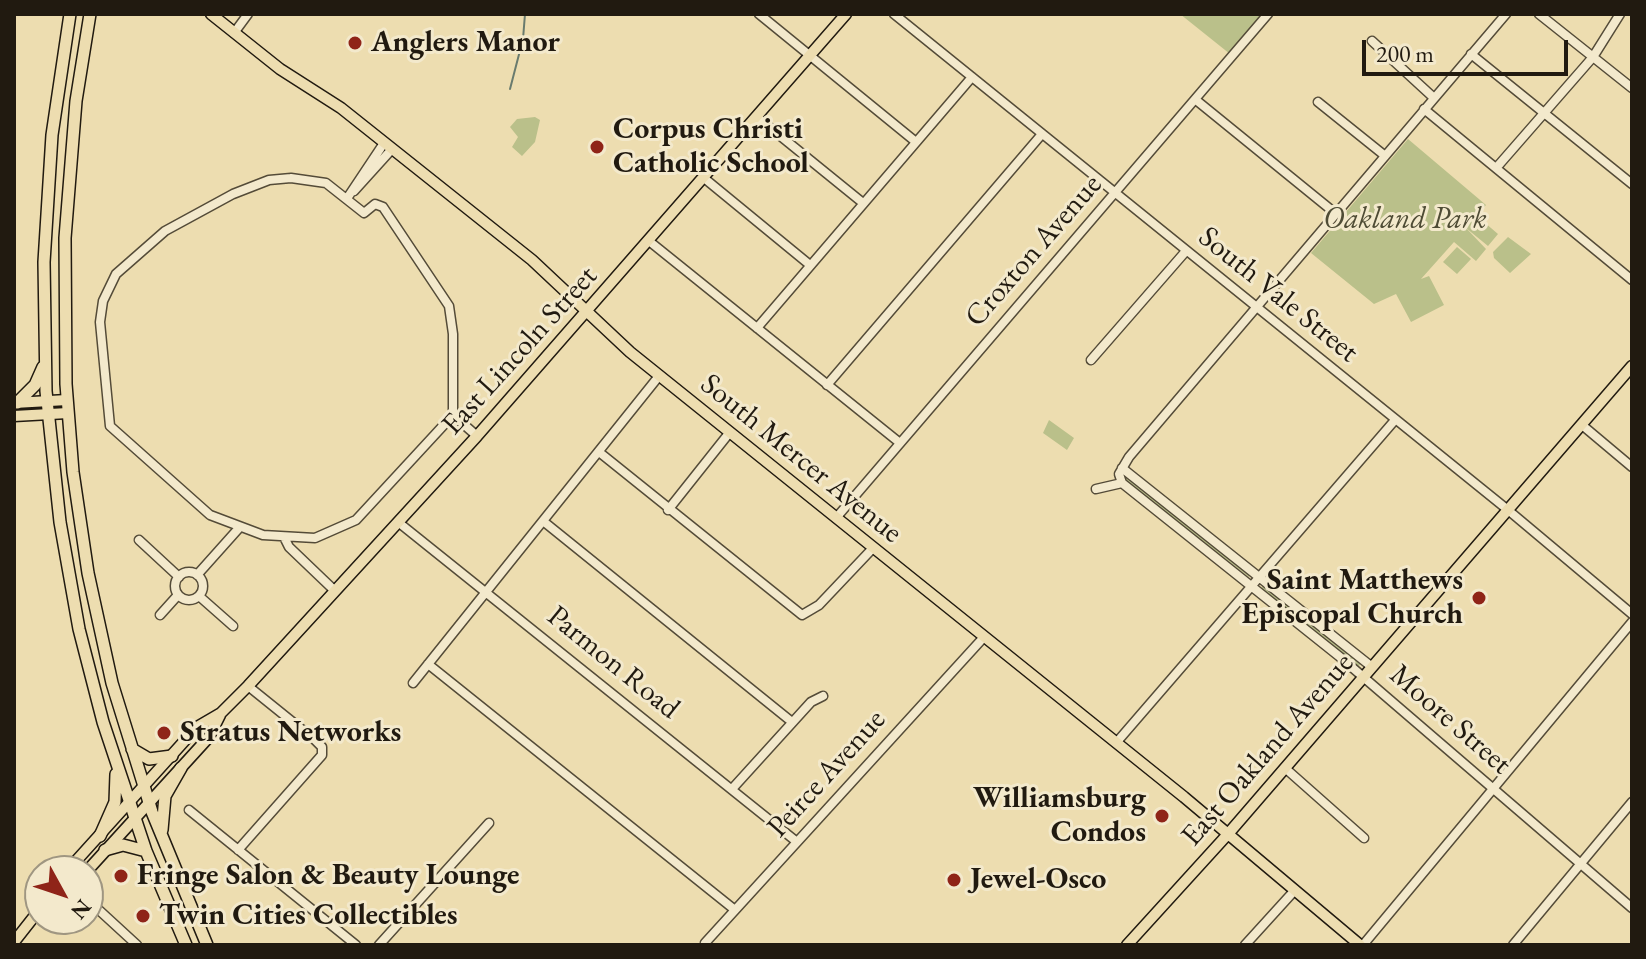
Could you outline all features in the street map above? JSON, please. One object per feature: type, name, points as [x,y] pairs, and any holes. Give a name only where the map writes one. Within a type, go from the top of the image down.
[{"type":"highway","points":[[70,14],[48,185],[45,363],[58,509],[74,607],[116,765],[146,851],[186,945]]},
{"type":"highway","points":[[90,14],[66,198],[67,400],[88,573],[105,657],[131,748],[162,838],[207,945]]},
{"type":"highway","points":[[15,403],[35,385],[45,363]]},
{"type":"highway","points":[[131,748],[149,759],[172,756]]},
{"type":"highway","points":[[100,836],[115,802],[116,765]]},
{"type":"highway","points":[[162,838],[163,806],[181,768]]},
{"type":"highway","points":[[105,850],[123,845],[146,851]]},
{"type":"main road","name":"South Mercer Avenue","points":[[211,14],[388,146],[532,260],[659,376],[1116,743],[1361,945]]},
{"type":"main road","name":"East Lincoln Street","points":[[82,855],[197,727],[221,713],[248,686],[477,436],[846,14]]},
{"type":"main road","name":"East Oakland Avenue","points":[[1127,945],[1228,834],[1632,366]]},
{"type":"main road","points":[[15,403],[67,400]]},
{"type":"main road","points":[[14,416],[68,413]]},
{"type":"main road","name":"East Lincoln Street","points":[[101,855],[209,737],[221,713]]},
{"type":"street","points":[[234,33],[248,14]]},
{"type":"street","points":[[759,14],[916,142]]},
{"type":"street","name":"South Vale Street","points":[[894,14],[1508,510],[1632,614]]},
{"type":"street","name":"Croxton Avenue","points":[[836,518],[1268,14]]},
{"type":"street","points":[[1096,489],[1122,483],[1119,474],[1122,468],[1506,14]]},
{"type":"street","points":[[1539,14],[1632,88]]},
{"type":"street","points":[[1497,167],[1593,57],[1620,14]]},
{"type":"street","points":[[1372,41],[1434,98]]},
{"type":"street","points":[[1471,54],[1632,184]]},
{"type":"street","points":[[757,328],[972,77]]},
{"type":"street","points":[[1196,100],[1335,213]]},
{"type":"street","points":[[1318,102],[1384,155]]},
{"type":"street","points":[[1424,109],[1632,280]]},
{"type":"street","points":[[757,117],[863,203]]},
{"type":"street","points":[[827,385],[1042,134]]},
{"type":"street","points":[[348,197],[388,146]]},
{"type":"street","points":[[291,178],[326,183],[348,197],[364,213],[375,204],[383,207],[449,306],[454,347],[453,415],[356,520],[315,538],[284,537],[239,528],[198,505],[108,424],[100,322],[103,301],[122,267],[199,210],[233,194],[269,180],[291,178]]},
{"type":"street","points":[[704,178],[810,265]]},
{"type":"street","points":[[649,241],[900,443]]},
{"type":"street","points":[[1091,360],[1186,251]]},
{"type":"street","points":[[413,683],[659,376]]},
{"type":"street","points":[[453,415],[477,436]]},
{"type":"street","points":[[1116,743],[1395,420]]},
{"type":"street","points":[[1582,425],[1632,467]]},
{"type":"street","points":[[668,510],[730,432]]},
{"type":"street","points":[[599,452],[795,611],[807,615],[873,548]]},
{"type":"street","name":"Moore Street","points":[[1122,468],[1372,667]]},
{"type":"street","name":"Moore Street","points":[[1122,483],[1363,677],[1632,908]]},
{"type":"street","points":[[543,521],[792,722]]},
{"type":"street","name":"Parmon Road","points":[[398,522],[797,842]]},
{"type":"street","points":[[197,575],[239,528]]},
{"type":"street","points":[[284,537],[289,547],[335,591]]},
{"type":"street","points":[[139,540],[179,577]]},
{"type":"street","points":[[186,572],[197,575],[203,582],[199,596],[186,600],[178,595],[175,588],[179,577],[186,572]]},
{"type":"street","points":[[160,615],[178,595]]},
{"type":"street","points":[[199,596],[233,626]]},
{"type":"street","points":[[1361,945],[1632,622]]},
{"type":"street","name":"Peirce Avenue","points":[[705,943],[984,637]]},
{"type":"street","points":[[428,664],[735,910]]},
{"type":"street","points":[[238,850],[322,755],[322,747],[315,740],[248,686]]},
{"type":"street","points":[[732,789],[811,702],[823,696]]},
{"type":"street","points":[[1285,768],[1364,838]]},
{"type":"street","points":[[1513,945],[1632,802]]},
{"type":"street","points":[[189,810],[356,945]]},
{"type":"street","points":[[379,945],[489,823]]},
{"type":"street","points":[[1245,945],[1295,890]]},
{"type":"street","points":[[104,915],[137,945]]},
{"type":"green space","points":[[1180,14],[1264,14],[1230,54]]},
{"type":"green space","points":[[535,117],[540,120],[535,142],[522,156],[512,147],[518,137],[510,127],[517,119]]},
{"type":"green space","name":"Oakland Park","points":[[1408,139],[1486,205],[1477,216],[1498,234],[1488,246],[1466,228],[1486,249],[1476,261],[1454,242],[1421,279],[1429,276],[1444,305],[1411,322],[1396,294],[1374,304],[1311,253]]},
{"type":"green space","points":[[1508,237],[1531,254],[1510,273],[1494,258],[1493,252]]},
{"type":"green space","points":[[1457,247],[1471,259],[1457,274],[1443,262]]},
{"type":"green space","points":[[1049,420],[1074,438],[1067,450],[1043,433]]},
{"type":"green space","points":[[1128,475],[1249,575],[1249,577],[1125,482]]},
{"type":"green space","points":[[1263,585],[1360,665],[1357,667],[1261,590]]},
{"type":"waterway","points":[[510,89],[523,39],[525,14]]},
{"type":"place","name":"Anglers Manor","points":[[355,43]]},
{"type":"place","name":"Corpus Christi Catholic School","points":[[597,147]]},
{"type":"place","name":"Saint Matthews Episcopal Church","points":[[1479,598]]},
{"type":"place","name":"Stratus Networks","points":[[164,733]]},
{"type":"place","name":"Williamsburg Condos","points":[[1162,816]]},
{"type":"place","name":"Fringe Salon & Beauty Lounge","points":[[121,876]]},
{"type":"place","name":"Jewel-Osco","points":[[954,880]]},
{"type":"place","name":"Twin Cities Collectibles","points":[[143,916]]}]
